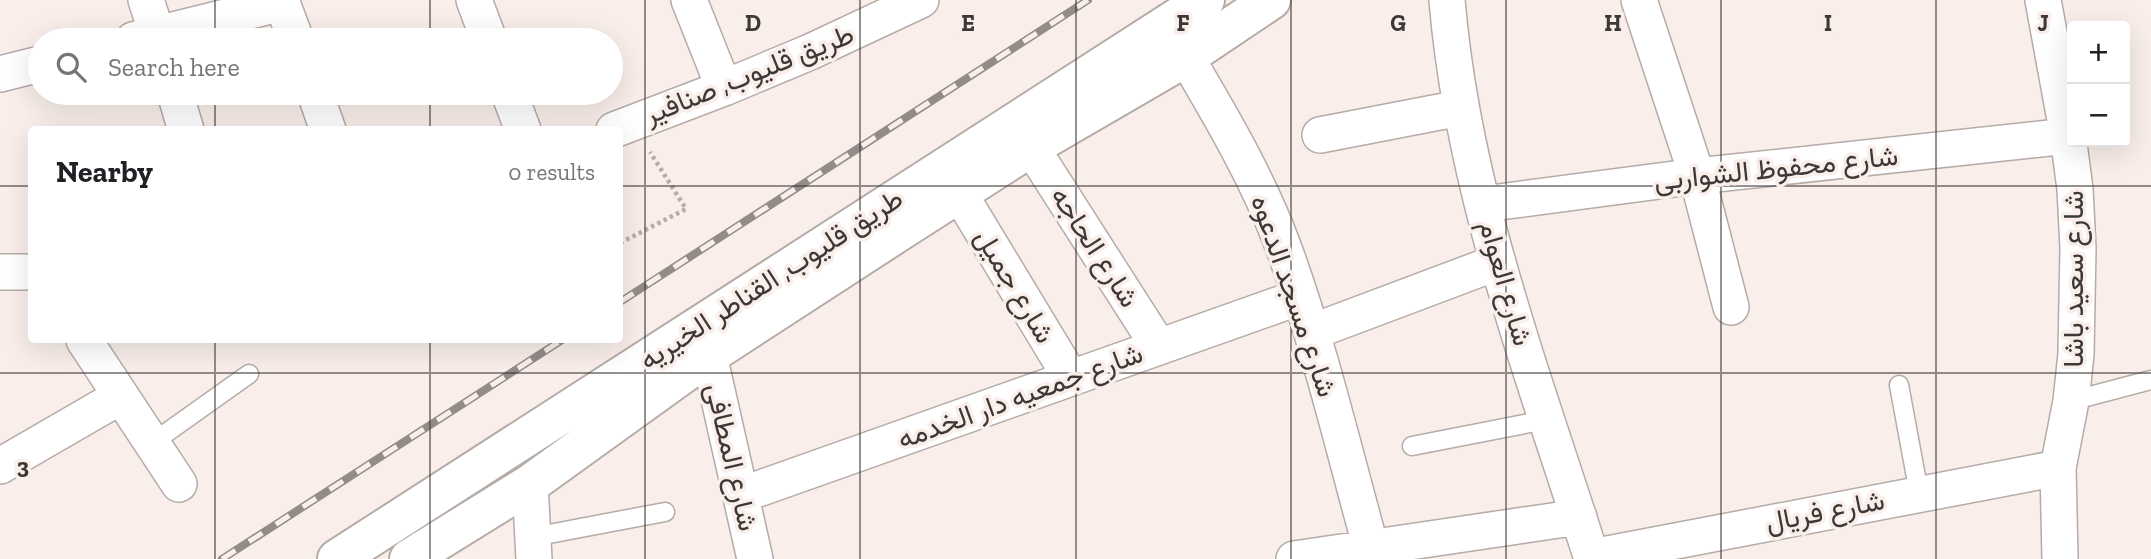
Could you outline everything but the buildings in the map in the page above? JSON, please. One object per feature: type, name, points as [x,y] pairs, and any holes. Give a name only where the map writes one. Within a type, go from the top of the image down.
[{"type":"main road","name":"طريق قليوب, القناطر الخيريه","points":[[337,559],[1205,0]]},
{"type":"main road","name":"طريق قليوب, القناطر الخيريه","points":[[409,559],[530,484],[709,355],[1031,147],[1186,57],[1271,0]]},
{"type":"street","points":[[146,0],[148,28]]},
{"type":"street","points":[[474,0],[484,28]]},
{"type":"street","points":[[689,0],[724,88]]},
{"type":"street","name":"طريق قليوب, صنافير","points":[[623,126],[810,52],[921,0]]},
{"type":"street","name":"شارع العوام","points":[[1447,0],[1460,108],[1498,262],[1545,420],[1592,558]]},
{"type":"street","points":[[1639,0],[1697,176],[1731,307]]},
{"type":"street","name":"شارع سعيد باشا","points":[[2043,0],[2067,131]]},
{"type":"street","points":[[185,28],[281,1],[291,28]]},
{"type":"street","name":"شارع مسجد الدعوه","points":[[1186,57],[1254,180],[1282,245],[1312,332],[1371,548]]},
{"type":"street","points":[[0,74],[28,67]]},
{"type":"street","points":[[179,105],[185,126]]},
{"type":"street","points":[[319,105],[327,126]]},
{"type":"street","points":[[514,105],[521,126]]},
{"type":"street","points":[[1320,135],[1460,108]]},
{"type":"street","name":"شارع محفوظ الشواربى","points":[[1484,204],[1697,176],[2067,136]]},
{"type":"street","name":"شارع الحاجه","points":[[1031,147],[1160,347]]},
{"type":"street","name":"شارع سعيد باشا","points":[[2060,559],[2058,468],[2071,401],[2078,310],[2075,189],[2069,147]]},
{"type":"street","name":"شارع جميل","points":[[959,193],[1071,378]]},
{"type":"street","points":[[1312,332],[1498,262]]},
{"type":"street","points":[[0,272],[28,272]]},
{"type":"street","name":"شارع جمعيه دار الخدمه","points":[[741,495],[1300,297]]},
{"type":"street","points":[[86,343],[179,484]]},
{"type":"street","name":"شارع المطافى","points":[[709,355],[755,559]]},
{"type":"street","points":[[0,466],[121,396]]},
{"type":"street","name":"شارع فريال","points":[[1592,558],[2058,468]]},
{"type":"street","points":[[530,484],[533,548]]},
{"type":"street","points":[[1294,559],[1371,548],[1447,548],[1579,517]]},
{"type":"lane","points":[[152,443],[249,374]]},
{"type":"lane","points":[[2071,401],[2151,380]]},
{"type":"lane","points":[[1899,385],[1919,493]]},
{"type":"lane","points":[[1412,446],[1545,420]]},
{"type":"lane","points":[[533,548],[665,512]]},
{"type":"path","points":[[623,126],[686,209],[623,241]]},
{"type":"railway","points":[[623,300],[1088,0]]},
{"type":"railway","points":[[222,559],[557,343]]}]
